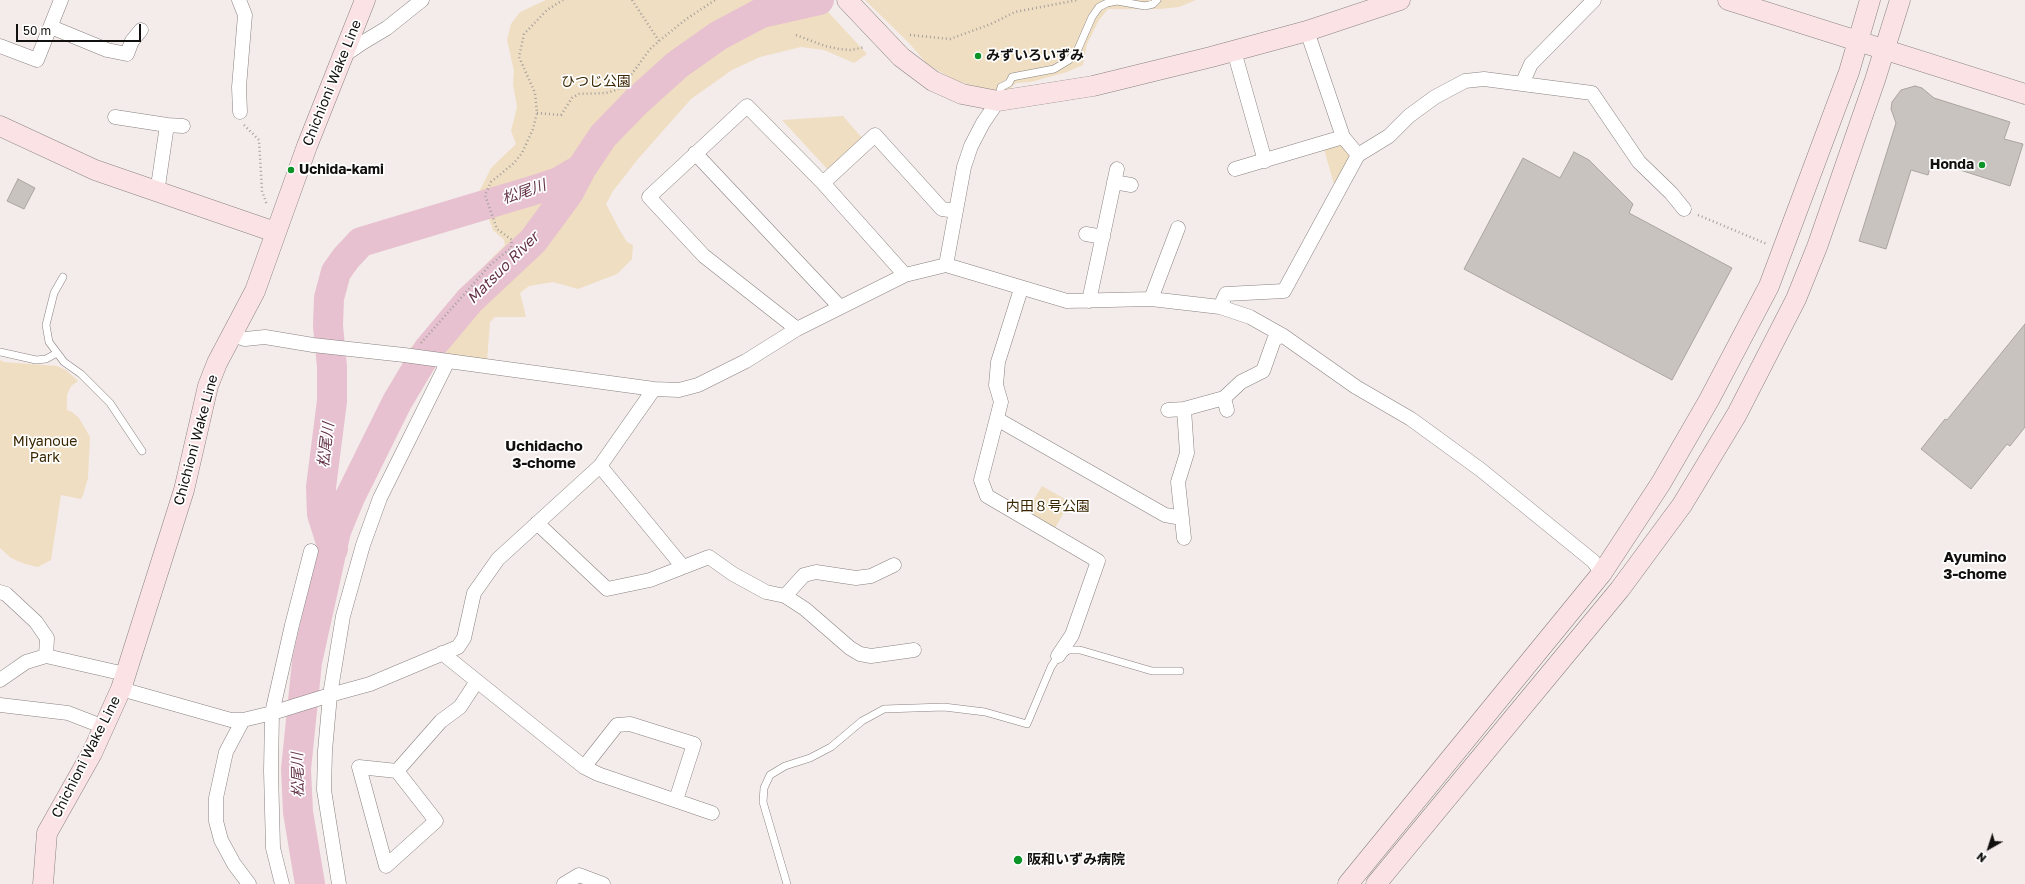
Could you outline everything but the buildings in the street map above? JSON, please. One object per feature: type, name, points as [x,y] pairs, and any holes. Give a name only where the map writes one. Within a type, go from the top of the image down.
[{"type":"street","points":[[0,46],[37,60],[61,0]]},
{"type":"street","points":[[239,0],[245,15],[239,87],[240,112]]},
{"type":"street","name":"Chichioni Wake Line","points":[[43,884],[48,833],[92,753],[123,682],[184,490],[208,386],[255,291],[307,146],[365,0]]},
{"type":"street","points":[[344,56],[387,28],[422,0]]},
{"type":"street","points":[[848,0],[901,57],[933,81],[962,94],[998,101],[1093,86],[1234,51],[1308,31],[1400,0]]},
{"type":"street","points":[[1522,84],[1531,64],[1594,0]]},
{"type":"street","points":[[1728,0],[1884,48],[2025,94]]},
{"type":"street","points":[[1348,884],[1602,573],[1661,483],[1705,407],[1769,286],[1849,72],[1857,40],[1870,0]]},
{"type":"street","points":[[1376,884],[1620,589],[1686,498],[1737,414],[1796,299],[1817,247],[1875,80],[1900,0]]},
{"type":"street","points":[[51,27],[107,50],[127,54],[132,41],[141,30]]},
{"type":"street","points":[[1308,31],[1343,137],[1358,155]]},
{"type":"street","points":[[1234,51],[1265,160]]},
{"type":"street","points":[[1220,307],[1226,294],[1284,291],[1358,155],[1389,136],[1409,116],[1435,97],[1465,81],[1484,79],[1592,93],[1640,162],[1671,193],[1684,209]]},
{"type":"street","points":[[946,266],[964,167],[971,146],[983,123],[998,101]]},
{"type":"street","points":[[797,329],[704,256],[650,197],[747,106],[823,183],[905,275]]},
{"type":"street","points":[[115,118],[183,126]]},
{"type":"street","points":[[157,193],[167,125]]},
{"type":"street","points":[[0,126],[95,170],[157,193],[275,232]]},
{"type":"street","points":[[823,183],[875,135],[942,209],[956,211]]},
{"type":"street","points":[[1235,169],[1343,137]]},
{"type":"street","points":[[695,154],[839,306]]},
{"type":"street","points":[[1089,301],[1116,175],[1131,185]]},
{"type":"street","points":[[1151,299],[1178,228]]},
{"type":"street","points":[[1086,234],[1103,237]]},
{"type":"street","points":[[232,335],[245,339],[265,337],[313,345],[679,390],[698,386],[746,361],[797,329],[839,306],[905,275],[946,266],[1021,289],[1067,301],[1151,299],[1220,307],[1250,318],[1282,335],[1356,387],[1411,419],[1447,445],[1593,561],[1602,573]]},
{"type":"street","points":[[1021,289],[998,362],[996,385],[1001,402],[981,480],[987,496],[1098,561],[1072,635],[1058,656]]},
{"type":"street","points":[[1168,410],[1225,404],[1241,382],[1264,371],[1274,340],[1282,335]]},
{"type":"street","points":[[339,884],[324,790],[325,696],[343,616],[363,545],[380,498],[444,361]]},
{"type":"street","points":[[0,680],[26,662],[46,656],[231,720],[243,720],[276,712],[325,696],[370,684],[458,647],[464,638],[474,592],[498,559],[600,466],[654,388]]},
{"type":"street","points":[[1184,409],[1187,453],[1178,482],[1184,538]]},
{"type":"street","points":[[997,419],[1165,515],[1182,518]]},
{"type":"street","points":[[600,466],[683,567]]},
{"type":"street","points":[[537,523],[607,589],[650,580],[709,557],[733,574],[766,592],[785,596],[805,609],[850,648],[860,654],[871,656],[914,650]]},
{"type":"street","points":[[282,884],[273,848],[271,771],[276,712],[292,625],[311,551]]},
{"type":"street","points":[[785,596],[804,575],[816,572],[856,578],[870,576],[894,564]]},
{"type":"street","points":[[0,592],[6,594],[36,622],[46,638],[46,656]]},
{"type":"street","points":[[442,653],[584,767],[598,774],[712,813]]},
{"type":"street","points":[[397,771],[441,721],[460,707],[477,682]]},
{"type":"street","points":[[0,705],[68,714],[104,727]]},
{"type":"street","points":[[243,720],[226,752],[216,798],[216,821],[221,840],[234,864],[249,884]]},
{"type":"street","points":[[584,767],[618,725],[630,724],[694,744],[676,800]]},
{"type":"street","points":[[359,767],[397,771],[436,821],[386,866],[359,767]]},
{"type":"street","points":[[564,884],[579,875],[603,884]]},
{"type":"lane","points":[[998,101],[1001,87],[1009,83],[1012,77],[1054,68],[1069,60],[1078,49],[1092,17],[1099,7],[1107,3],[1118,1],[1145,6],[1153,4],[1157,0]]},
{"type":"lane","points":[[63,277],[54,293],[46,325],[49,342],[64,362],[86,378],[110,403],[142,451]]},
{"type":"lane","points":[[0,352],[36,360],[46,359],[57,353]]},
{"type":"lane","points":[[787,884],[763,802],[764,788],[770,775],[785,766],[810,758],[831,747],[862,721],[884,709],[944,707],[985,712],[1027,724],[1058,656],[1069,650],[1080,650],[1152,671],[1180,671]]},
{"type":"path","points":[[418,347],[490,265],[511,248],[512,240],[497,229],[485,194],[491,182],[514,163],[522,153],[533,129],[537,113],[536,93],[519,57],[524,34],[547,10],[563,0]]},
{"type":"path","points":[[632,0],[659,41]]},
{"type":"path","points":[[537,113],[561,115],[572,98],[579,94],[606,93],[623,86],[650,49],[685,20],[715,0]]},
{"type":"path","points":[[910,35],[950,38],[992,24],[1015,12],[1078,0]]},
{"type":"path","points":[[796,35],[839,49],[851,50],[865,46]]},
{"type":"path","points":[[240,112],[245,127],[259,140],[262,191],[267,206]]},
{"type":"path","points":[[1684,209],[1773,247]]},
{"type":"green space","name":"ひつじ公園","points":[[546,0],[817,0],[867,54],[854,63],[824,50],[801,47],[760,57],[732,70],[691,99],[638,159],[613,191],[606,204],[627,242],[633,245],[632,259],[617,274],[578,289],[553,282],[529,286],[520,293],[526,317],[495,317],[490,322],[487,361],[404,355],[505,245],[504,240],[493,230],[479,192],[491,168],[516,144],[511,131],[517,107],[513,84],[514,71],[507,40],[511,24],[520,12]]},
{"type":"green space","points":[[865,0],[1196,0],[1179,7],[1160,9],[1108,9],[1099,20],[1087,44],[1083,65],[1067,72],[1031,82],[1016,83],[1004,94],[956,81],[927,64],[910,44]]},
{"type":"green space","points":[[843,116],[864,140],[829,171],[782,120]]},
{"type":"green space","points":[[1342,145],[1350,153],[1350,161],[1335,188],[1324,149]]},
{"type":"green space","name":"Miyanoue Park","points":[[0,360],[4,362],[57,366],[66,370],[78,381],[71,386],[67,395],[67,410],[79,418],[90,437],[88,478],[83,495],[81,499],[61,495],[51,560],[38,567],[25,564],[11,558],[0,548]]},
{"type":"green space","name":"内田８号公園","points":[[1042,486],[1070,502],[1055,528],[1027,511]]},
{"type":"waterway","name":"Matsuo River","points":[[310,884],[298,812],[296,769],[307,662],[336,531],[350,497],[397,402],[428,350],[470,300],[533,241],[569,192],[581,169],[603,136],[636,102],[677,65],[718,36],[761,13],[819,0]]},
{"type":"waterway","name":"松尾川","points":[[333,549],[322,514],[321,487],[332,401],[332,367],[328,326],[329,298],[336,272],[346,258],[361,242],[541,188],[559,182],[581,169]]},
{"type":"place","name":"みずいろいずみ","points":[[978,56]]},
{"type":"place","name":"Honda","points":[[1982,165]]},
{"type":"place","name":"Uchida-kami","points":[[291,170]]},
{"type":"place","name":"阪和いずみ病院","points":[[1018,860]]},
{"type":"district","name":"Uchidacho 3-chome","points":[[544,454]]},
{"type":"district","name":"Ayumino 3-chome","points":[[1975,566]]}]
